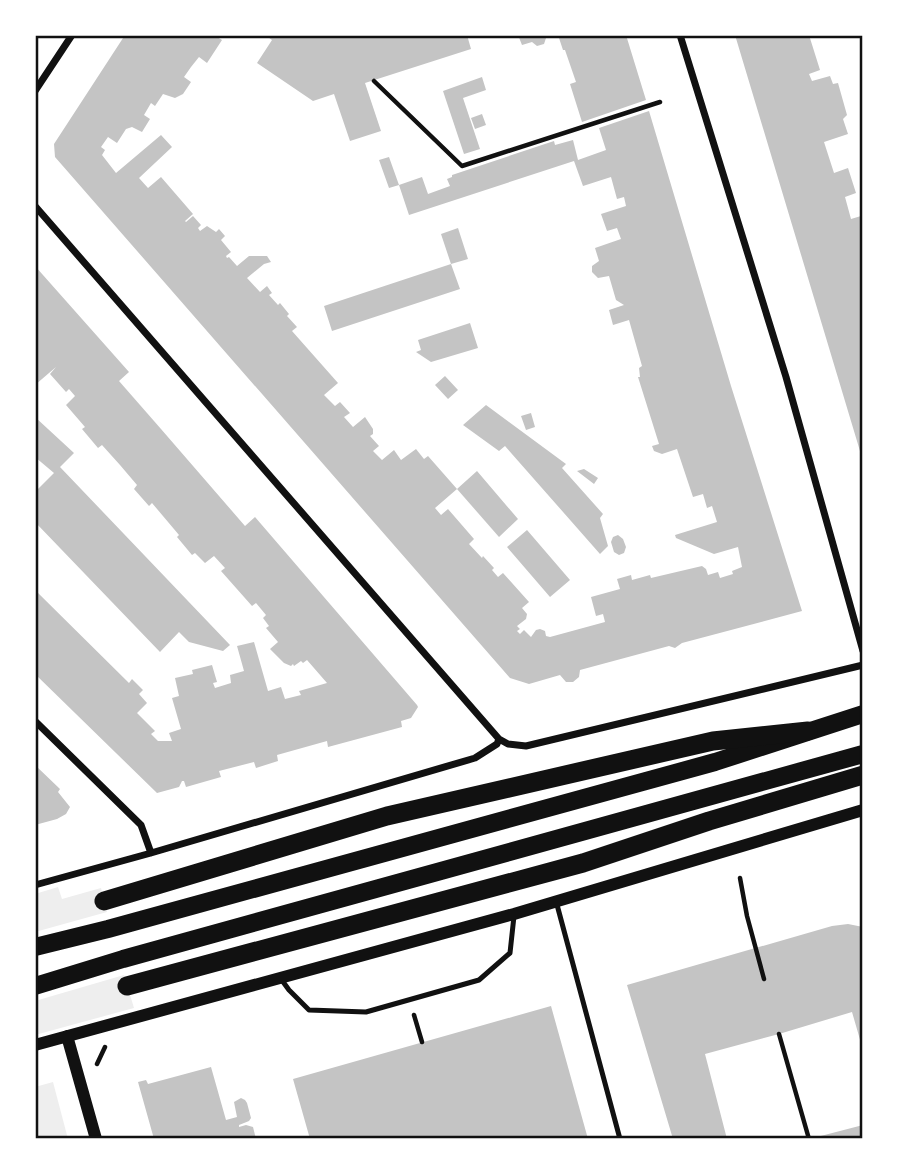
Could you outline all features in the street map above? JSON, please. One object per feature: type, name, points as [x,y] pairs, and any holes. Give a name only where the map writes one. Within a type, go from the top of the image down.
[{"type":"highway","points":[[104,901],[387,816],[713,741],[808,731]]},
{"type":"highway","points":[[127,986],[583,863],[709,821],[863,775]]},
{"type":"main road","points":[[35,947],[702,765],[863,714]]},
{"type":"main road","points":[[35,985],[863,754]]},
{"type":"street","points":[[35,91],[72,35]]},
{"type":"street","points":[[680,35],[786,377],[863,651]]},
{"type":"street","points":[[35,206],[499,739],[508,744],[526,746],[863,665]]},
{"type":"street","points":[[35,720],[142,825],[151,853]]},
{"type":"street","points":[[35,885],[475,758],[497,744],[499,739]]},
{"type":"street","points":[[35,1045],[514,914],[863,810]]},
{"type":"street","points":[[67,1036],[96,1139]]},
{"type":"lane","points":[[556,901],[620,1139]]},
{"type":"lane","points":[[279,977],[309,1010],[366,1012],[479,980],[510,953],[514,914]]},
{"type":"path","points":[[374,81],[462,166],[660,102]]},
{"type":"path","points":[[740,878],[764,979]]},
{"type":"path","points":[[414,1015],[422,1042]]},
{"type":"path","points":[[779,1034],[809,1139]]},
{"type":"shaded area","points":[[58,887],[62,899],[101,888],[107,912],[35,932],[35,894]]},
{"type":"shaded area","points":[[124,975],[134,1008],[35,1035],[35,1001]]},
{"type":"shaded area","points":[[53,1082],[68,1139],[35,1139],[35,1087]]},
{"type":"building","points":[[125,35],[214,35],[222,40],[207,63],[199,57],[191,67],[184,77],[191,82],[183,94],[175,98],[163,94],[155,106],[151,103],[144,115],[150,119],[142,132],[132,127],[126,129],[117,143],[108,137],[101,147],[105,150],[102,155],[116,173],[161,135],[172,147],[139,178],[148,188],[161,177],[193,214],[186,222],[193,216],[201,225],[198,228],[200,231],[207,226],[216,232],[219,229],[225,236],[221,240],[231,252],[226,256],[237,266],[249,256],[267,256],[271,262],[264,264],[247,278],[260,292],[267,286],[272,293],[269,295],[278,305],[280,303],[297,327],[292,331],[338,383],[324,395],[335,406],[340,402],[350,413],[344,417],[353,427],[365,417],[373,429],[370,436],[379,446],[373,451],[382,460],[394,450],[401,460],[416,449],[424,459],[428,456],[457,489],[435,508],[441,515],[448,509],[474,539],[469,544],[494,568],[492,570],[498,577],[503,573],[529,602],[522,608],[527,614],[526,619],[517,626],[520,629],[517,631],[520,634],[524,630],[531,637],[540,629],[550,637],[605,622],[603,614],[596,616],[591,597],[620,589],[617,579],[631,575],[632,580],[650,575],[651,578],[702,566],[708,575],[718,572],[720,578],[733,574],[732,571],[742,567],[738,547],[714,554],[676,538],[675,535],[717,522],[712,506],[707,508],[703,494],[693,497],[677,449],[662,454],[654,451],[652,446],[659,444],[638,377],[639,368],[642,366],[629,320],[613,325],[609,310],[624,305],[616,300],[609,276],[598,278],[592,272],[592,266],[599,261],[595,248],[621,239],[617,228],[607,231],[601,214],[626,206],[624,197],[617,199],[611,177],[583,186],[574,161],[409,215],[399,185],[422,177],[428,194],[450,186],[447,179],[452,175],[554,141],[555,145],[573,140],[578,160],[606,150],[599,128],[649,111],[802,611],[682,643],[675,648],[669,646],[580,670],[579,677],[573,682],[566,682],[560,675],[529,684],[510,678],[55,157],[54,144]]},
{"type":"building","points":[[265,35],[467,35],[471,49],[365,83],[381,131],[350,141],[334,94],[313,101],[257,63],[272,40]]},
{"type":"building","points":[[518,35],[553,36],[537,46],[532,42],[522,45]]},
{"type":"building","points":[[558,35],[626,35],[646,100],[582,122],[570,84],[576,82]]},
{"type":"building","points":[[735,35],[809,35],[820,70],[809,74],[812,81],[830,76],[833,84],[838,83],[847,115],[843,119],[848,134],[824,142],[834,173],[848,168],[856,193],[845,197],[851,219],[861,216],[863,222],[863,461]]},
{"type":"building","points":[[482,77],[486,90],[463,98],[480,149],[464,154],[443,91]]},
{"type":"building","points":[[482,114],[486,125],[475,129],[471,118]]},
{"type":"building","points":[[389,157],[399,185],[389,188],[379,160]]},
{"type":"building","points":[[458,228],[468,259],[451,264],[441,234]]},
{"type":"building","points":[[451,264],[460,289],[332,331],[324,306]]},
{"type":"building","points":[[35,266],[129,372],[119,381],[245,526],[255,517],[417,705],[411,718],[401,721],[402,727],[328,747],[327,741],[277,755],[278,761],[256,768],[254,762],[219,771],[221,777],[186,787],[182,781],[179,787],[157,793],[35,674],[35,590],[129,683],[132,679],[143,690],[139,694],[147,703],[137,713],[155,731],[151,734],[158,741],[172,741],[169,733],[181,729],[172,698],[179,696],[175,678],[193,674],[192,670],[212,665],[217,682],[213,683],[215,688],[231,683],[230,675],[244,671],[237,646],[254,642],[268,691],[281,687],[285,699],[301,695],[299,691],[327,683],[307,660],[291,666],[270,649],[278,642],[266,628],[269,626],[263,618],[266,615],[256,603],[252,606],[221,571],[225,568],[214,556],[205,563],[195,553],[192,555],[152,503],[149,506],[134,489],[137,485],[120,465],[102,445],[98,448],[82,429],[85,427],[66,405],[75,396],[69,389],[66,392],[50,374],[56,367],[35,385]]},
{"type":"building","points":[[470,323],[478,348],[431,362],[416,352],[421,350],[418,340]]},
{"type":"building","points":[[445,376],[458,390],[448,399],[435,385]]},
{"type":"building","points":[[486,405],[566,464],[562,468],[603,514],[600,518],[608,546],[600,554],[505,446],[499,451],[463,425]]},
{"type":"building","points":[[531,413],[535,427],[526,430],[521,416]]},
{"type":"building","points":[[35,417],[74,453],[60,467],[230,645],[223,651],[189,642],[179,632],[160,652],[35,522],[35,492],[54,473],[35,457]]},
{"type":"building","points":[[584,469],[598,478],[594,484],[577,471]]},
{"type":"building","points":[[477,471],[518,519],[499,537],[457,489]]},
{"type":"building","points":[[527,530],[570,580],[550,597],[507,547]]},
{"type":"building","points":[[618,535],[626,547],[624,553],[619,555],[614,552],[611,542],[613,537]]},
{"type":"building","points":[[35,765],[60,789],[58,792],[70,807],[66,814],[57,819],[35,825]]},
{"type":"building","points":[[848,924],[863,927],[863,1050],[852,1012],[705,1054],[727,1139],[673,1139],[627,985],[832,926]]},
{"type":"building","points":[[551,1006],[588,1139],[310,1139],[293,1079]]},
{"type":"building","points":[[211,1067],[226,1120],[237,1117],[234,1102],[241,1098],[245,1100],[251,1118],[239,1127],[253,1127],[256,1139],[242,1139],[242,1136],[231,1139],[154,1139],[138,1082],[146,1080],[148,1084]]},
{"type":"building","points":[[863,1125],[863,1139],[813,1139],[813,1138]]}]
